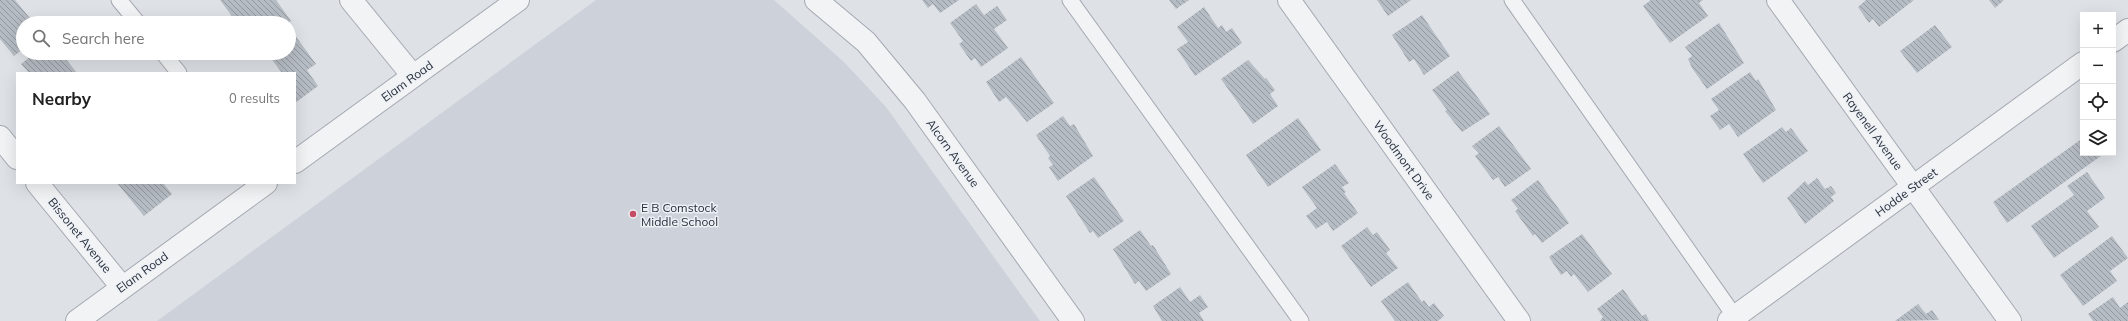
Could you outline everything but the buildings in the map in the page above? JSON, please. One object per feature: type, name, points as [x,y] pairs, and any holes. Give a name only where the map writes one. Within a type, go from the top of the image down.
[{"type":"street","points":[[351,0],[413,76]]},
{"type":"street","name":"Elam Road","points":[[296,161],[518,0]]},
{"type":"street","name":"Alcorn Avenue","points":[[816,0],[866,42],[915,101],[1073,321]]},
{"type":"street","name":"Woodmont Drive","points":[[1289,0],[1519,321]]},
{"type":"street","name":"Rayenell Avenue","points":[[1778,0],[2010,321]]},
{"type":"street","points":[[2116,39],[2128,30]]},
{"type":"street","name":"Hodde Street","points":[[1734,319],[2080,65]]},
{"type":"street","points":[[0,137],[16,157]]},
{"type":"street","name":"Bissonet Avenue","points":[[38,184],[122,287]]},
{"type":"street","name":"Elam Road","points":[[77,321],[265,184]]},
{"type":"lane","points":[[120,0],[133,16]]},
{"type":"lane","points":[[1070,0],[1302,321]]},
{"type":"lane","points":[[1512,0],[1734,319]]},
{"type":"lane","points":[[168,60],[178,72]]},
{"type":"shaded area","name":"E B Comstock Middle School","points":[[596,0],[774,0],[844,62],[886,107],[1040,321],[157,321]]},
{"type":"place","name":"E B Comstock Middle School","points":[[633,214]]}]
